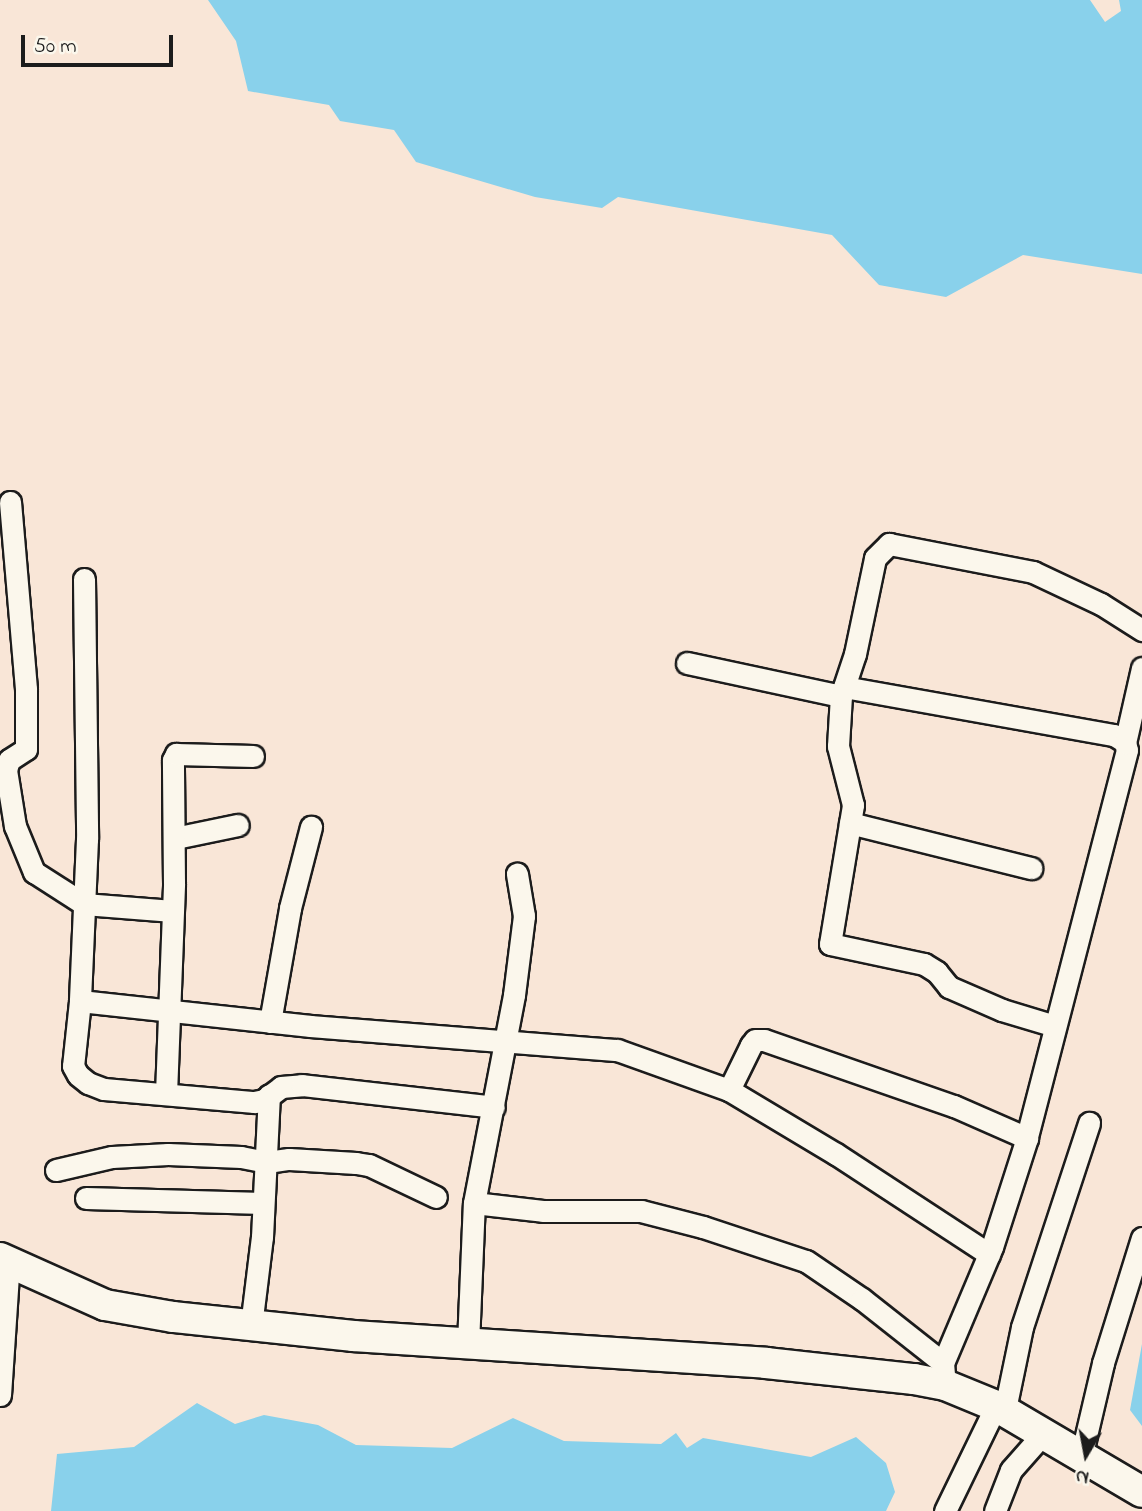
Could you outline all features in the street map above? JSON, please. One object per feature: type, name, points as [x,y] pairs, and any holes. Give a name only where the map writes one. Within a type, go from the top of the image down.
[{"type":"street","points":[[10,502],[26,689],[26,749],[9,760],[6,770],[13,815],[34,872],[84,904],[173,911]]},
{"type":"street","points":[[1055,1026],[1002,1010],[949,987],[937,972],[924,964],[831,946],[850,823],[852,792],[838,746],[842,692],[855,654],[875,558],[889,544],[1033,572],[1101,604],[1142,630]]},
{"type":"street","points":[[84,579],[87,839],[80,1000],[74,1066],[78,1076],[104,1089],[254,1102],[281,1087],[302,1085],[494,1107]]},
{"type":"street","points":[[687,663],[842,692],[1114,735],[1125,743]]},
{"type":"street","points":[[944,1374],[989,1254],[1027,1138],[1126,761],[1125,743],[1142,668]]},
{"type":"street","points":[[166,1094],[173,911],[173,760],[176,754],[253,756]]},
{"type":"street","points":[[850,823],[1031,867]]},
{"type":"street","points":[[174,838],[237,825]]},
{"type":"street","points":[[270,1022],[290,908],[311,827]]},
{"type":"street","points":[[468,1344],[474,1203],[514,995],[523,916],[517,874]]},
{"type":"street","points":[[80,1000],[270,1022],[503,1044],[617,1050],[729,1090],[816,1141],[989,1254]]},
{"type":"street","points":[[729,1090],[751,1045],[755,1040],[764,1040],[954,1105],[1027,1138]]},
{"type":"street","points":[[251,1326],[267,1162],[269,1095]]},
{"type":"street","points":[[945,1511],[1000,1410],[1022,1327],[1089,1123]]},
{"type":"street","points":[[56,1170],[112,1157],[169,1154],[241,1157],[267,1162],[289,1159],[369,1165],[436,1197]]},
{"type":"street","points":[[86,1198],[262,1203]]},
{"type":"street","points":[[474,1203],[542,1211],[642,1211],[704,1227],[806,1261],[862,1299],[944,1374],[1000,1410],[1142,1492]]},
{"type":"street","points":[[1081,1457],[1103,1363],[1142,1238]]},
{"type":"street","points":[[0,1395],[4,1259],[105,1305],[251,1326],[468,1344],[766,1363],[914,1379],[944,1374]]},
{"type":"street","points":[[995,1511],[1012,1470],[1042,1435]]},
{"type":"water","points":[[208,0],[1090,0],[1105,22],[1121,11],[1119,0],[1142,0],[1142,274],[1023,255],[946,297],[879,285],[832,235],[618,197],[602,208],[535,197],[416,162],[394,130],[340,121],[329,105],[248,91],[236,41]]},
{"type":"water","points":[[1142,1344],[1142,1426],[1130,1410]]},
{"type":"water","points":[[197,1403],[235,1424],[264,1415],[318,1425],[356,1445],[452,1448],[513,1418],[564,1441],[661,1444],[676,1433],[687,1448],[703,1438],[811,1457],[856,1437],[886,1463],[895,1492],[886,1511],[51,1511],[57,1454],[134,1447]]}]
